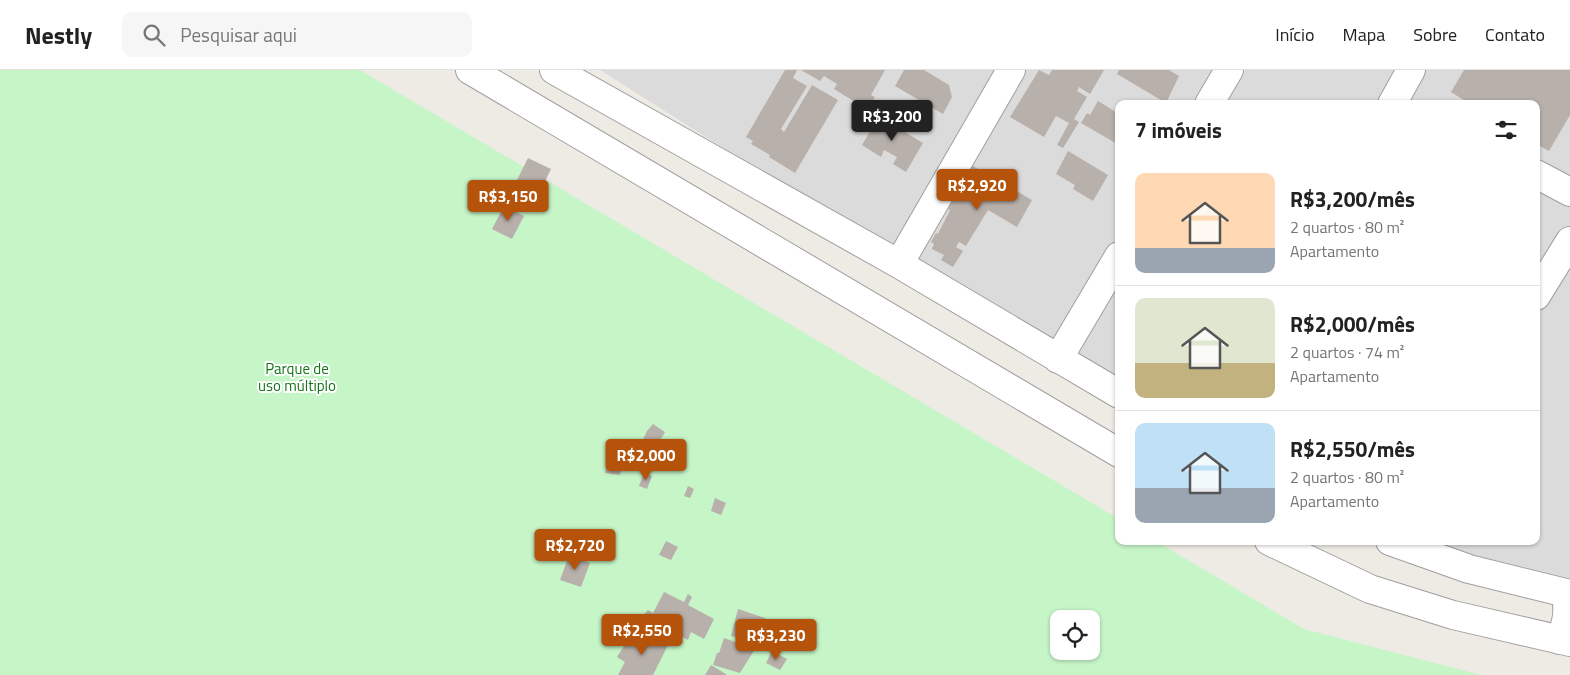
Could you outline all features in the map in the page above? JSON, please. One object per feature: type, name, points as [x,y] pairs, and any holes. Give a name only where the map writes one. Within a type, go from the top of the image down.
[{"type":"street","points":[[470,70],[1115,450]]},
{"type":"street","points":[[1211,100],[1229,70]]},
{"type":"street","points":[[1399,100],[1411,70]]},
{"type":"street","points":[[899,264],[1008,71]]},
{"type":"street","points":[[572,74],[1115,392]]},
{"type":"street","points":[[1540,176],[1570,192]]},
{"type":"street","points":[[1540,290],[1570,241]]},
{"type":"street","points":[[1058,359],[1115,263]]},
{"type":"street","points":[[1278,545],[1370,588],[1453,615],[1564,641],[1564,629],[1568,618],[1568,594],[1461,566],[1401,545]]},
{"type":"shaded area","points":[[600,70],[1570,70],[1570,578],[1435,545],[1540,545],[1540,100],[1115,100],[1115,395]]},
{"type":"green space","name":"Parque de uso múltiplo","points":[[0,70],[360,70],[1115,517],[1115,545],[1163,545],[1304,629],[1481,675],[0,675]]},
{"type":"building","points":[[785,70],[797,70],[793,78],[807,86],[781,129],[784,132],[812,85],[838,100],[795,173],[751,144],[753,141],[746,137]]},
{"type":"building","points":[[801,70],[885,70],[871,95],[875,97],[868,110],[834,89],[837,84],[824,76],[820,81]]},
{"type":"building","points":[[904,70],[924,70],[949,85],[952,97],[943,114],[895,86]]},
{"type":"building","points":[[1039,70],[1049,75],[1052,70],[1104,70],[1090,94],[1079,87],[1077,91],[1087,97],[1074,119],[1079,122],[1063,148],[1057,145],[1069,123],[1056,116],[1044,137],[1010,117]]},
{"type":"building","points":[[1119,70],[1169,70],[1179,76],[1167,100],[1161,100],[1117,74]]},
{"type":"building","points":[[1464,70],[1570,70],[1570,115],[1549,151],[1540,146],[1540,100],[1464,100],[1451,92]]},
{"type":"building","points":[[1098,101],[1115,112],[1115,143],[1081,123],[1087,113],[1090,115]]},
{"type":"building","points":[[868,110],[923,143],[906,172],[893,164],[897,157],[884,150],[881,157],[862,145],[875,123],[864,116]]},
{"type":"building","points":[[1068,151],[1108,175],[1093,201],[1073,189],[1075,185],[1056,174]]},
{"type":"building","points":[[528,158],[551,169],[536,200],[513,188]]},
{"type":"building","points":[[971,165],[1032,200],[1017,227],[988,210],[966,246],[959,242],[956,247],[963,251],[953,267],[941,260],[944,255],[932,249],[934,244],[931,242],[936,233],[938,234],[950,210],[948,209],[958,192],[956,191]]},
{"type":"building","points":[[504,206],[524,216],[512,239],[492,229]]},
{"type":"building","points":[[653,424],[665,432],[648,461],[636,454],[647,431]]},
{"type":"building","points":[[609,451],[624,457],[620,475],[605,473]]},
{"type":"building","points":[[644,473],[652,476],[647,489],[639,486]]},
{"type":"building","points":[[688,486],[694,489],[690,498],[684,496]]},
{"type":"building","points":[[715,498],[726,503],[721,515],[711,511]]},
{"type":"building","points":[[666,541],[678,547],[671,560],[659,555]]},
{"type":"building","points":[[569,555],[590,563],[581,587],[560,580]]},
{"type":"building","points":[[664,592],[684,602],[688,594],[692,597],[688,605],[714,619],[704,639],[691,632],[688,640],[649,620],[650,618],[644,614],[648,610],[653,613]]},
{"type":"building","points":[[738,609],[765,618],[758,643],[731,636]]},
{"type":"building","points":[[640,632],[668,645],[653,675],[618,675],[625,662],[617,657],[626,643],[632,646]]},
{"type":"building","points":[[724,638],[755,649],[740,673],[713,665]]},
{"type":"building","points":[[772,651],[787,659],[780,670],[766,663]]},
{"type":"building","points":[[711,665],[721,671],[727,675],[705,675]]}]
